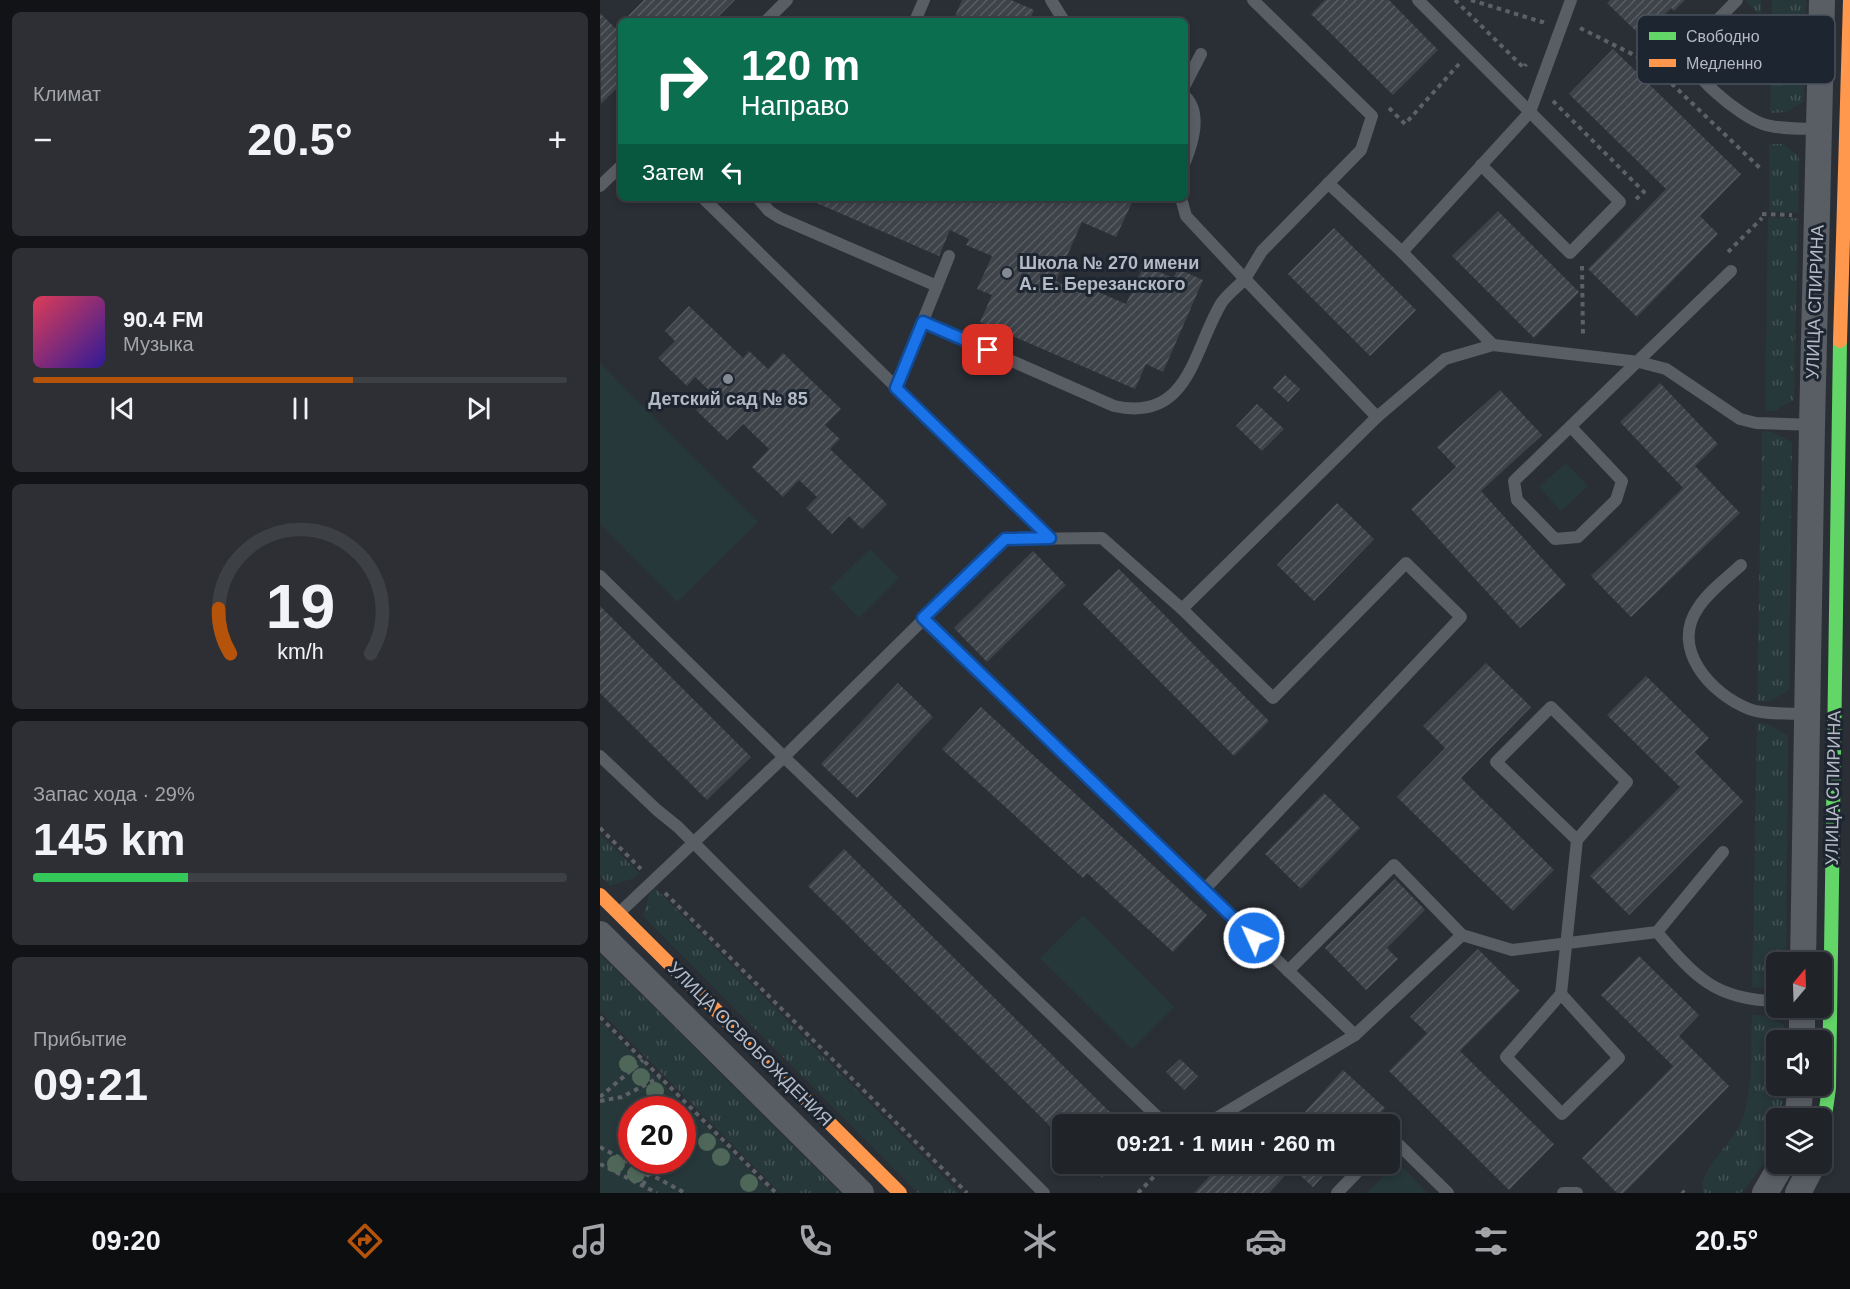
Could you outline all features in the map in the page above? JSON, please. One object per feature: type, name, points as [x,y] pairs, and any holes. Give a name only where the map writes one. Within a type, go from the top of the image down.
[{"type":"street","name":"УЛИЦА СПИРИНА","points":[[1822,0],[1822,15]]},
{"type":"street","name":"УЛИЦА СПИРИНА","points":[[1807,952],[1822,905],[1834,714],[1838,426],[1848,185],[1850,0]]},
{"type":"street","name":"УЛИЦА СПИРИНА","points":[[1821,84],[1812,425],[1808,714],[1824,952]]},
{"type":"street","name":"УЛИЦА ОСВОБОЖДЕНИЯ","points":[[600,895],[607,925],[861,1193]]},
{"type":"street","name":"УЛИЦА ОСВОБОЖДЕНИЯ","points":[[607,925],[900,1193]]},
{"type":"street","name":"УЛИЦА СПИРИНА","points":[[1826,1108],[1829,1088],[1827,1018]]},
{"type":"street","points":[[1798,1193],[1808,1174]]},
{"type":"lane","points":[[769,18],[787,0]]},
{"type":"lane","points":[[916,18],[924,0]]},
{"type":"lane","points":[[1051,0],[1062,18]]},
{"type":"lane","points":[[923,322],[1114,406],[1143,408],[1157,404],[1182,387],[1223,302],[1245,279],[1262,251],[1361,150],[1372,116],[1253,0]]},
{"type":"lane","points":[[1418,0],[1620,201],[1570,253],[1481,165]]},
{"type":"lane","points":[[1402,252],[1530,112],[1571,0]]},
{"type":"lane","points":[[1722,15],[1737,0]]},
{"type":"lane","points":[[1188,79],[1201,54]]},
{"type":"lane","points":[[1709,84],[1742,114],[1763,124],[1847,130]]},
{"type":"lane","points":[[1188,99],[1192,103],[1195,120],[1188,153]]},
{"type":"lane","points":[[600,186],[618,169]]},
{"type":"lane","points":[[1328,183],[1402,252],[1493,345]]},
{"type":"lane","points":[[1819,185],[1848,185]]},
{"type":"lane","points":[[706,201],[1050,538]]},
{"type":"lane","points":[[761,201],[769,211],[780,218],[937,285]]},
{"type":"lane","points":[[1182,201],[1186,216],[1377,417]]},
{"type":"lane","points":[[896,388],[949,256]]},
{"type":"lane","points":[[1571,427],[1622,481],[1617,500],[1578,537],[1555,539],[1517,500],[1514,481],[1731,271]]},
{"type":"lane","points":[[1182,609],[1377,417],[1445,359],[1493,345],[1639,362],[1666,369],[1740,419],[1756,423],[1838,426]]},
{"type":"lane","points":[[607,925],[783,757],[1005,539],[1102,538],[1182,609],[1273,698],[1406,563],[1461,617],[1203,890]]},
{"type":"lane","points":[[1741,565],[1698,607],[1691,622],[1690,640],[1693,657],[1701,675],[1717,690],[1751,710],[1834,714]]},
{"type":"lane","points":[[600,576],[783,757],[1155,1114]]},
{"type":"lane","points":[[923,618],[1355,1035]]},
{"type":"lane","points":[[1561,994],[1619,1058],[1562,1114],[1506,1057],[1561,994],[1564,942],[1577,840],[1627,782],[1551,707],[1496,762],[1577,840]]},
{"type":"lane","points":[[600,756],[692,842],[1044,1193]]},
{"type":"lane","points":[[1288,971],[1394,865],[1462,935],[1512,950],[1657,932],[1723,852]]},
{"type":"lane","points":[[1657,932],[1680,960],[1718,990],[1747,1000],[1766,1001]]},
{"type":"lane","points":[[1223,1114],[1355,1035],[1462,935]]},
{"type":"lane","points":[[1400,1146],[1448,1193]]},
{"type":"lane","points":[[1338,1193],[1356,1174]]},
{"type":"lane","points":[[1563,1193],[1577,1193]]},
{"type":"path","points":[[1455,0],[1524,68],[1528,59]]},
{"type":"path","points":[[1471,0],[1542,22]]},
{"type":"path","points":[[1539,31],[1547,11]]},
{"type":"path","points":[[1580,28],[1637,56]]},
{"type":"path","points":[[1388,107],[1404,124],[1463,60]]},
{"type":"path","points":[[1762,214],[1794,215]]},
{"type":"path","points":[[600,828],[967,1193]]},
{"type":"path","points":[[600,1017],[776,1193]]},
{"type":"path","points":[[600,1099],[643,1060]]},
{"type":"path","points":[[600,1099],[622,1096],[660,1077]]},
{"type":"path","points":[[600,1147],[618,1156]]},
{"type":"path","points":[[600,1164],[657,1193]]},
{"type":"path","points":[[642,1185],[648,1174]]},
{"type":"path","points":[[652,1174],[685,1193]]},
{"type":"path","points":[[1138,1193],[1156,1174]]},
{"type":"green space","points":[[1745,0],[1761,0],[1759,15]]},
{"type":"green space","points":[[1772,0],[1806,0],[1806,15],[1772,15]]},
{"type":"green space","points":[[1771,84],[1804,84],[1804,101],[1787,112],[1770,113]]},
{"type":"green space","points":[[1769,144],[1783,144],[1799,157],[1798,213],[1769,211]]},
{"type":"green space","points":[[1768,217],[1798,218],[1794,400],[1774,411],[1765,411]]},
{"type":"green space","points":[[600,363],[758,522],[677,602],[600,524]]},
{"type":"green space","points":[[1762,431],[1772,432],[1792,442],[1789,690],[1769,702],[1757,701]]},
{"type":"green space","points":[[1566,463],[1588,486],[1561,511],[1539,487]]},
{"type":"green space","points":[[870,549],[899,578],[859,618],[830,588]]},
{"type":"green space","points":[[1757,723],[1768,724],[1788,736],[1786,952],[1766,952],[1766,987],[1752,987]]},
{"type":"green space","points":[[600,834],[639,873],[634,878],[610,886],[600,875]]},
{"type":"green space","points":[[655,888],[959,1193],[918,1193],[643,916],[649,894]]},
{"type":"green space","points":[[1083,915],[1174,1007],[1132,1049],[1040,958]]},
{"type":"green space","points":[[600,954],[841,1193],[780,1193],[696,1108],[696,1096],[684,1096],[600,1011]]},
{"type":"green space","points":[[1752,1015],[1761,1015],[1784,1025],[1784,1030],[1766,1030],[1766,1096],[1783,1096],[1781,1108],[1766,1108],[1766,1159],[1741,1193],[1704,1193],[1702,1186],[1704,1178],[1739,1126],[1748,1100]]},
{"type":"green space","points":[[600,1021],[675,1096],[618,1096],[618,1174],[696,1174],[696,1116],[773,1193],[600,1193]]},
{"type":"green space","points":[[1400,1165],[1428,1193],[1367,1193],[1385,1174],[1400,1174]]},
{"type":"building","points":[[644,0],[735,0],[717,18],[626,18]]},
{"type":"building","points":[[962,0],[1011,0],[1034,10],[1030,18],[954,18]]},
{"type":"building","points":[[1325,0],[1389,0],[1438,50],[1393,95],[1311,14]]},
{"type":"building","points":[[1610,0],[1685,0],[1674,11],[1671,8],[1664,15],[1637,15],[1637,32],[1607,3]]},
{"type":"building","points":[[600,13],[615,28],[618,26],[618,87],[601,104]]},
{"type":"building","points":[[1613,49],[1637,72],[1637,84],[1649,84],[1741,174],[1700,216],[1718,234],[1637,317],[1588,269],[1666,189],[1569,94]]},
{"type":"building","points":[[812,201],[1133,201],[1116,237],[1082,222],[1056,281],[1070,287],[1073,281],[1126,304],[1144,265],[1173,278],[1178,269],[1203,280],[1163,372],[1146,364],[1135,389],[980,322],[992,295],[977,289],[992,256],[966,245],[969,239],[950,230],[939,256]]},
{"type":"building","points":[[1498,211],[1579,292],[1534,338],[1452,256]]},
{"type":"building","points":[[1334,228],[1416,310],[1370,356],[1288,274]]},
{"type":"building","points":[[689,306],[743,358],[749,351],[768,369],[783,353],[841,409],[825,425],[840,439],[830,449],[887,504],[862,529],[849,516],[832,534],[806,508],[817,497],[799,480],[783,497],[752,467],[769,449],[743,424],[727,440],[696,410],[713,394],[695,377],[687,386],[658,358],[675,341],[665,331]]},
{"type":"building","points":[[1285,375],[1300,389],[1288,402],[1273,388]]},
{"type":"building","points":[[1660,383],[1718,444],[1695,466],[1740,513],[1631,617],[1591,576],[1683,488],[1620,422]]},
{"type":"building","points":[[1500,390],[1542,435],[1481,491],[1566,585],[1520,628],[1411,509],[1456,467],[1437,447]]},
{"type":"building","points":[[1257,404],[1284,429],[1262,451],[1236,426]]},
{"type":"building","points":[[1337,503],[1374,539],[1314,601],[1277,565]]},
{"type":"building","points":[[1033,551],[1066,585],[987,662],[954,628]]},
{"type":"building","points":[[1119,569],[1269,721],[1234,756],[1083,604]]},
{"type":"building","points":[[600,606],[751,757],[707,800],[600,693]]},
{"type":"building","points":[[1486,663],[1531,707],[1461,778],[1554,870],[1513,911],[1397,797],[1445,748],[1423,726]]},
{"type":"building","points":[[1646,676],[1709,738],[1695,752],[1743,801],[1629,915],[1590,876],[1680,787],[1607,715]]},
{"type":"building","points":[[898,683],[933,717],[857,798],[821,764]]},
{"type":"building","points":[[981,707],[1207,915],[1173,952],[1087,873],[1083,878],[942,749]]},
{"type":"building","points":[[1324,793],[1360,828],[1301,889],[1265,854]]},
{"type":"building","points":[[844,849],[1112,1114],[1052,1114],[1052,1128],[808,886]]},
{"type":"building","points":[[1395,879],[1425,910],[1387,948],[1398,959],[1366,990],[1325,948]]},
{"type":"building","points":[[1478,949],[1520,991],[1460,1051],[1554,1144],[1509,1190],[1389,1071],[1427,1033],[1410,1017]]},
{"type":"building","points":[[1639,956],[1699,1015],[1679,1036],[1729,1086],[1624,1193],[1617,1193],[1582,1158],[1673,1066],[1601,995]]},
{"type":"building","points":[[1180,1059],[1198,1076],[1184,1090],[1166,1072]]},
{"type":"building","points":[[1343,1070],[1385,1108],[1380,1114],[1303,1114]]},
{"type":"building","points":[[1212,1174],[1286,1174],[1269,1193],[1194,1193]]},
{"type":"building","points":[[1299,1174],[1325,1174],[1313,1187]]},
{"type":"traffic: fast","points":[[1826,1108],[1829,1088],[1840,341]]},
{"type":"traffic: slow","points":[[1840,341],[1850,0]]},
{"type":"traffic: slow","points":[[600,895],[900,1193]]},
{"type":"place","name":"Школа № 270 имени А. Е. Березанского","points":[[1007,273]]},
{"type":"place","name":"Детский сад № 85","points":[[728,379]]},
{"type":"route","points":[[988,350],[923,322],[896,388],[1050,538],[1005,539],[923,618],[1254,938]]}]
